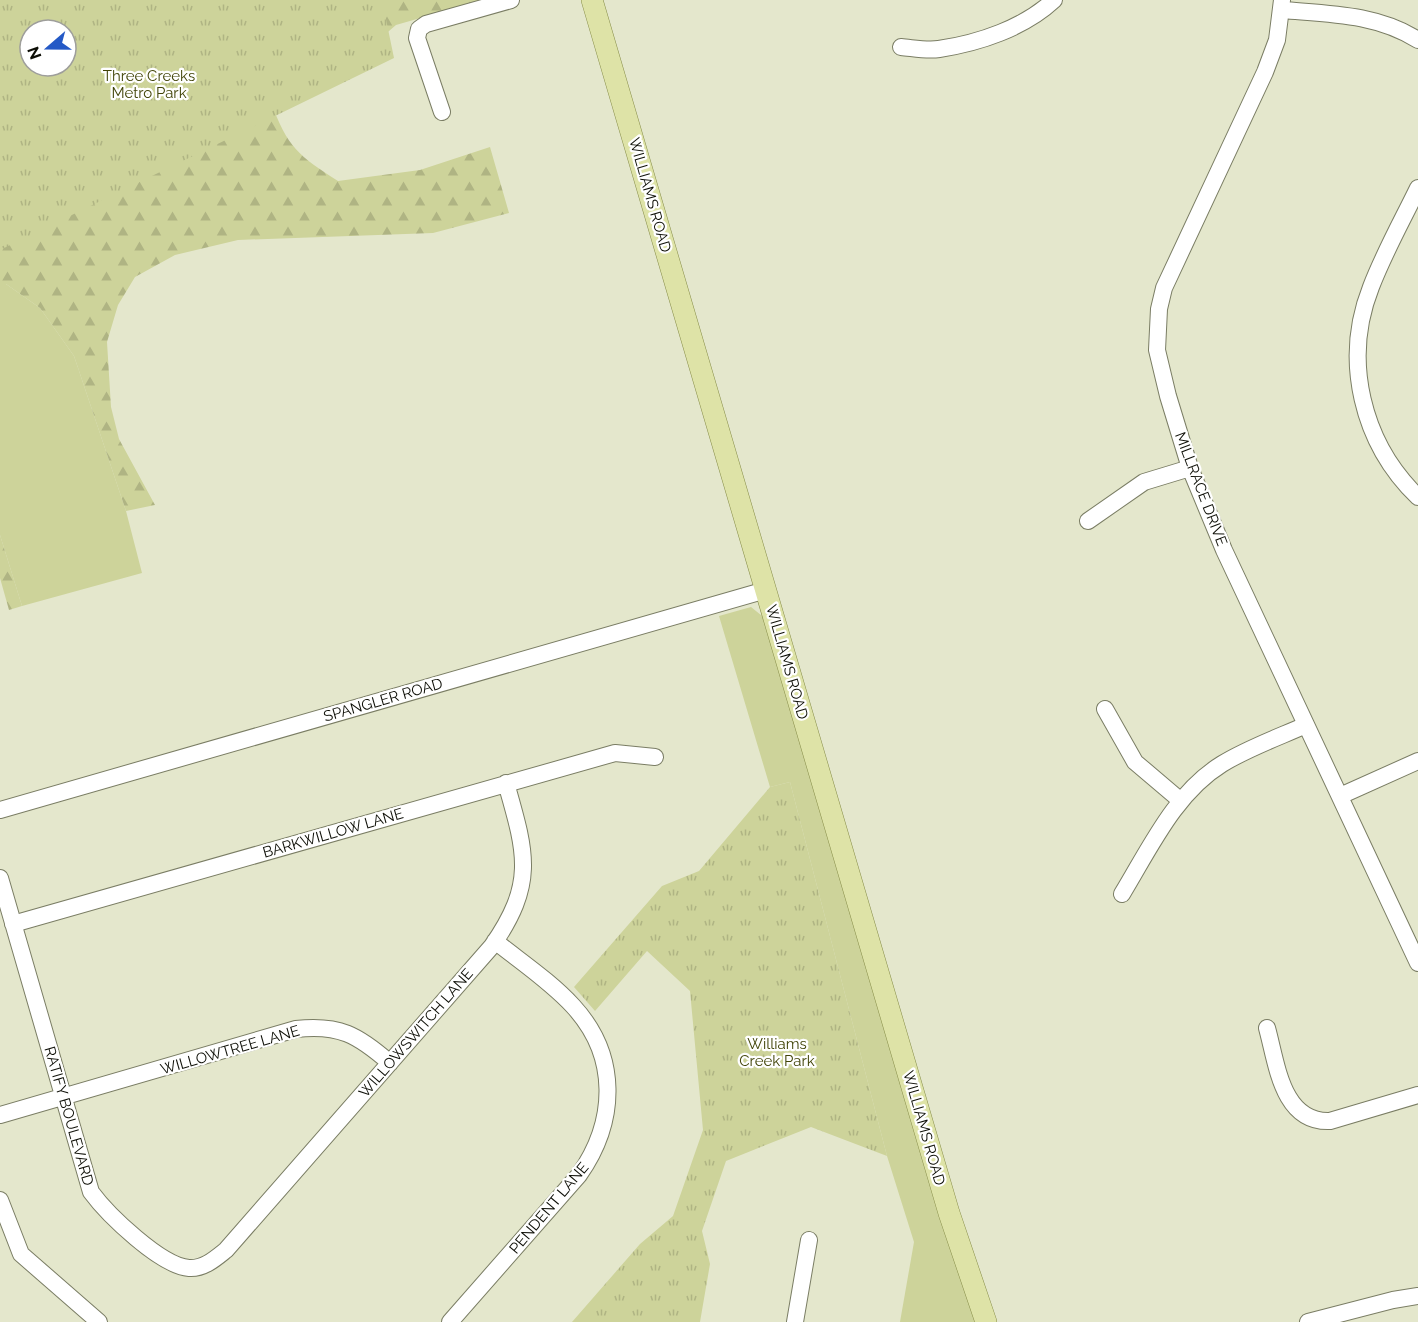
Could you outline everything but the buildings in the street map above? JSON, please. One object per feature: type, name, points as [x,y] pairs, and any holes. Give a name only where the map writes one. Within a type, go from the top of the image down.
[{"type":"main road","name":"WILLIAMS ROAD","points":[[592,0],[949,1213],[986,1322]]},
{"type":"street","points":[[442,112],[417,38],[419,29],[426,24],[511,0]]},
{"type":"street","points":[[901,47],[937,50],[1000,32],[1023,24],[1054,0]]},
{"type":"street","points":[[1282,5],[1384,23],[1418,40]]},
{"type":"street","name":"MILLRACE DRIVE","points":[[1282,5],[1277,40],[1265,72],[1174,264],[1159,309],[1157,350],[1190,468],[1224,550],[1418,963]]},
{"type":"street","points":[[1418,188],[1371,288],[1363,313],[1358,363],[1361,394],[1370,429],[1388,461],[1418,496]]},
{"type":"street","points":[[1088,521],[1144,482],[1190,468]]},
{"type":"street","name":"SPANGLER ROAD","points":[[0,810],[766,590]]},
{"type":"street","points":[[1105,709],[1135,762],[1181,801]]},
{"type":"street","points":[[1122,894],[1181,801],[1200,781],[1223,764],[1306,724]]},
{"type":"street","name":"BARKWILLOW LANE","points":[[13,924],[615,753],[655,757]]},
{"type":"street","points":[[1340,796],[1418,761]]},
{"type":"street","name":"WILLOWSWITCH LANE","points":[[226,1250],[495,941],[514,912],[524,866],[519,831],[506,783]]},
{"type":"street","name":"RATIFY BOULEVARD","points":[[0,878],[91,1192],[107,1211],[159,1254],[181,1266],[199,1267],[226,1250]]},
{"type":"street","name":"PENDENT LANE","points":[[450,1322],[579,1174],[596,1149],[606,1116],[607,1084],[593,1034],[562,994],[495,941]]},
{"type":"street","name":"WILLOWTREE LANE","points":[[0,1115],[296,1029],[315,1027],[335,1029],[353,1035],[390,1063]]},
{"type":"street","points":[[1267,1028],[1286,1093],[1292,1105],[1317,1122],[1330,1121],[1418,1095]]},
{"type":"street","points":[[0,1200],[21,1254],[99,1322]]},
{"type":"street","points":[[795,1322],[809,1240]]},
{"type":"street","points":[[1308,1322],[1418,1296]]},
{"type":"green space","points":[[0,0],[483,0],[396,25],[368,49],[271,102],[283,130],[296,149],[338,181],[420,170],[490,147],[509,213],[433,233],[238,240],[175,255],[135,277],[118,305],[107,342],[111,407],[119,439],[155,505],[126,511],[74,356],[40,308],[6,284],[0,284]]},
{"type":"green space","name":"Three Creeks Metro Park","points":[[0,0],[382,0],[394,58],[0,250]]},
{"type":"green space","points":[[0,284],[6,284],[40,308],[74,356],[126,511],[142,573],[22,606],[0,535]]},
{"type":"green space","points":[[0,535],[22,606],[9,610],[0,578]]},
{"type":"green space","points":[[751,607],[767,620],[975,1322],[900,1322],[914,1242],[887,1156],[790,782],[770,787],[719,616]]},
{"type":"green space","name":"Williams Creek Park","points":[[790,782],[887,1156],[811,1127],[726,1161],[702,1231],[710,1264],[700,1322],[572,1322],[640,1244],[673,1216],[703,1130],[690,991],[647,951],[595,1011],[574,987],[662,886],[699,871],[770,787]]}]
